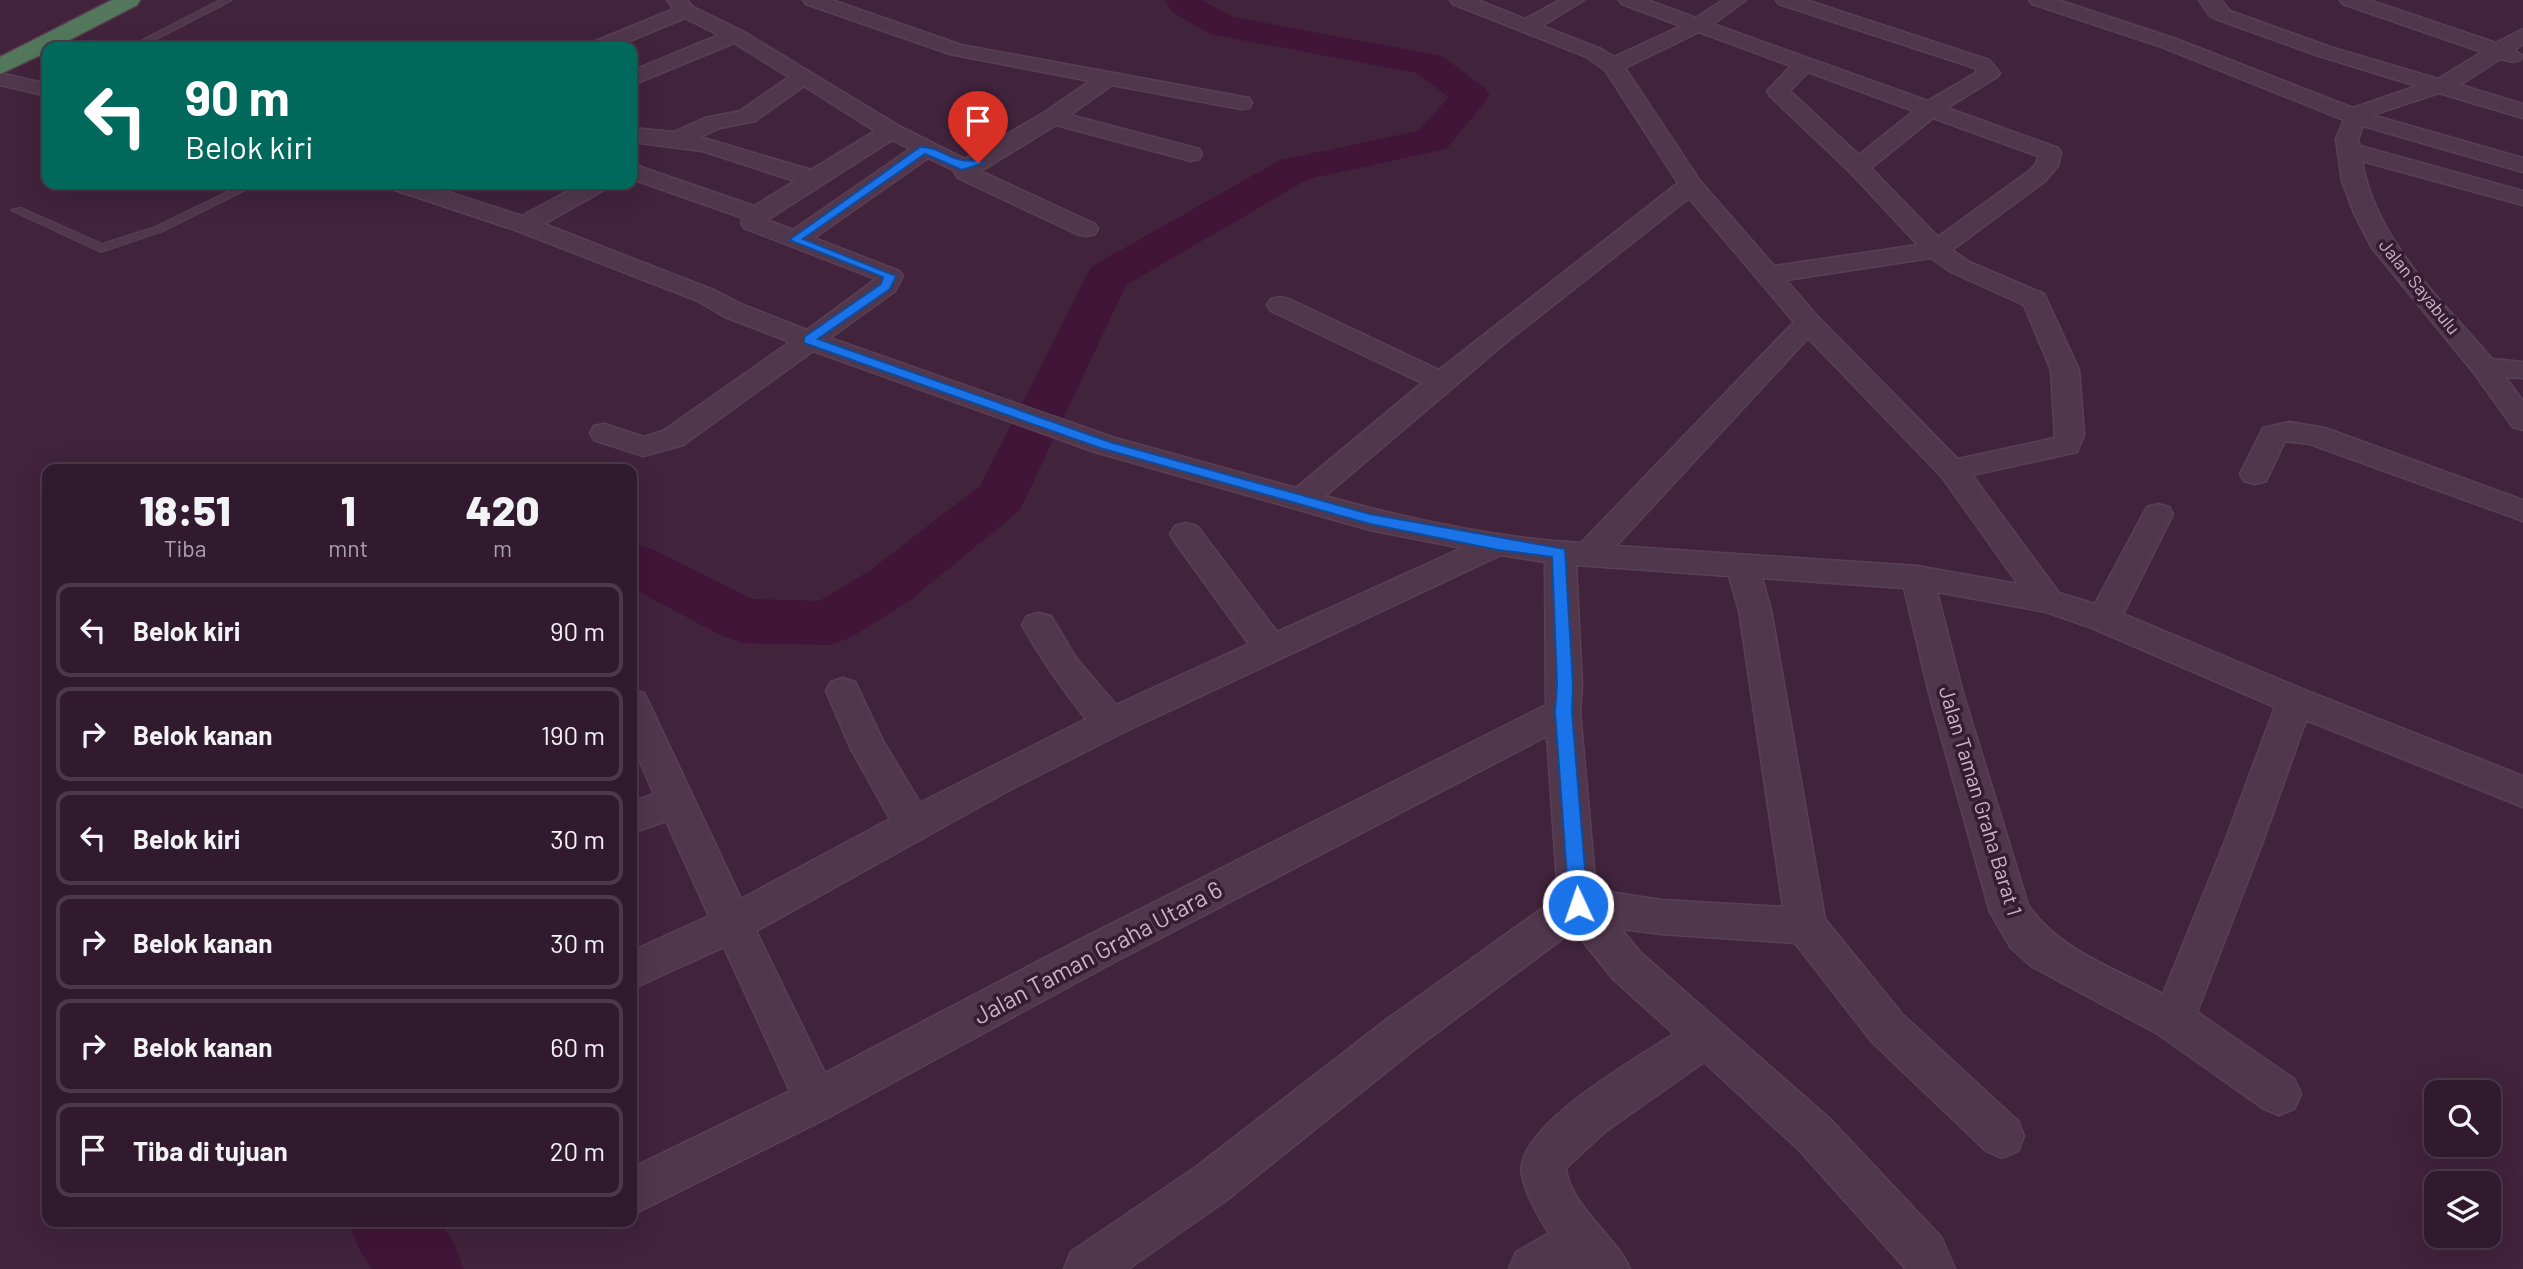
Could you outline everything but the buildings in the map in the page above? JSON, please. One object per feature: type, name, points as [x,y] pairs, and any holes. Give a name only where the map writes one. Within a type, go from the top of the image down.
[{"type":"highway","points":[[0,48],[99,0]]},
{"type":"highway","points":[[58,42],[129,0]]},
{"type":"highway","points":[[0,67],[41,52]]},
{"type":"street","points":[[813,0],[957,50],[1241,103]]},
{"type":"street","points":[[1460,0],[1594,53],[1613,66],[1691,185],[1808,322],[1952,470],[2048,601]]},
{"type":"street","points":[[1527,26],[1574,0]]},
{"type":"street","points":[[1629,0],[2050,153],[2047,166],[2037,176],[1936,250],[1838,262],[1768,275]]},
{"type":"street","points":[[1613,66],[1698,25],[1737,0]]},
{"type":"street","points":[[1786,0],[1987,68],[1990,73],[1930,109],[1857,167]]},
{"type":"street","points":[[2039,0],[2169,43],[2356,117],[2523,165]]},
{"type":"street","points":[[2209,0],[2217,7],[2217,12],[2323,51],[2523,111]]},
{"type":"street","points":[[2350,0],[2523,60]]},
{"type":"street","points":[[608,42],[682,5],[805,76],[924,150],[962,166],[975,165],[1053,117],[1108,78]]},
{"type":"street","points":[[637,77],[735,35]]},
{"type":"street","points":[[2523,35],[2457,78],[2366,109],[2356,117],[2347,139],[2347,150],[2523,198]]},
{"type":"street","points":[[1804,64],[1778,92],[1857,167],[1936,250],[1960,267],[2035,300],[2065,370],[2070,435],[2067,446],[1952,470]]},
{"type":"street","points":[[680,138],[713,123],[747,116],[805,76]]},
{"type":"street","points":[[0,79],[42,89]]},
{"type":"street","points":[[1053,117],[1191,153]]},
{"type":"street","points":[[604,433],[643,447],[673,438],[886,286],[890,276],[753,223],[757,215],[782,195],[797,190],[891,131]]},
{"type":"street","points":[[637,135],[680,138],[719,147],[813,178]]},
{"type":"street","points":[[795,240],[924,150]]},
{"type":"street","name":"Jalan Sayabulu","points":[[2347,150],[2365,213],[2384,248],[2484,367],[2523,421]]},
{"type":"street","points":[[962,166],[966,173],[1086,229]]},
{"type":"street","points":[[637,173],[757,215]]},
{"type":"street","points":[[1304,498],[1546,296],[1691,185]]},
{"type":"street","points":[[415,189],[524,225],[707,296],[734,310],[809,340],[1105,445],[1304,498],[1370,519],[1498,544],[1574,554],[1917,577],[2048,601],[2104,619],[2295,701],[2523,792]]},
{"type":"street","points":[[524,225],[589,189]]},
{"type":"street","points":[[1280,305],[1442,382]]},
{"type":"street","points":[[1808,322],[1574,554],[1563,712],[1578,905],[1627,966],[1815,1135],[1924,1254],[1931,1269]]},
{"type":"street","points":[[2484,367],[2523,370]]},
{"type":"street","points":[[2255,474],[2273,435],[2289,430],[2315,435],[2523,511]]},
{"type":"street","points":[[2104,619],[2158,514]]},
{"type":"street","points":[[1186,534],[1271,649]]},
{"type":"street","points":[[637,969],[734,923],[913,824],[1111,723],[1498,544]]},
{"type":"street","points":[[1744,567],[1755,610],[1806,926],[1887,1028],[2001,1136]]},
{"type":"street","name":"Jalan Taman Graha Barat 1","points":[[1917,577],[1946,693],[2010,912],[2025,935],[2045,953],[2173,1020],[2279,1094]]},
{"type":"street","points":[[1039,625],[1064,667],[1111,723]]},
{"type":"street","points":[[843,691],[867,747],[913,824]]},
{"type":"street","points":[[2173,1020],[2243,844],[2295,701]]},
{"type":"street","name":"Jalan Taman Graha Utara 6","points":[[637,1190],[816,1101],[1091,954],[1563,712]]},
{"type":"street","points":[[637,715],[674,802],[734,923],[816,1101]]},
{"type":"street","points":[[637,816],[674,802]]},
{"type":"street","points":[[1088,1269],[1212,1183],[1401,1034],[1578,905],[1661,917],[1806,926]]},
{"type":"street","points":[[1533,1269],[1593,1255],[1546,1183],[1543,1166],[1549,1151],[1596,1112],[1707,1036]]},
{"type":"lane","points":[[144,42],[227,0]]},
{"type":"lane","points":[[17,210],[101,248],[180,218],[241,189]]},
{"type":"waterway","points":[[637,566],[743,621],[829,623],[889,586],[1001,497],[1107,277],[1295,169],[1432,140],[1471,96],[1429,64],[1223,26],[1183,4],[1182,0]]},
{"type":"waterway","points":[[393,1227],[422,1269]]},
{"type":"route","points":[[978,163],[962,166],[924,150],[795,240],[890,276],[886,286],[809,340],[1105,445],[1304,498],[1370,519],[1560,553],[1565,685],[1563,712],[1573,809],[1578,905]]}]
